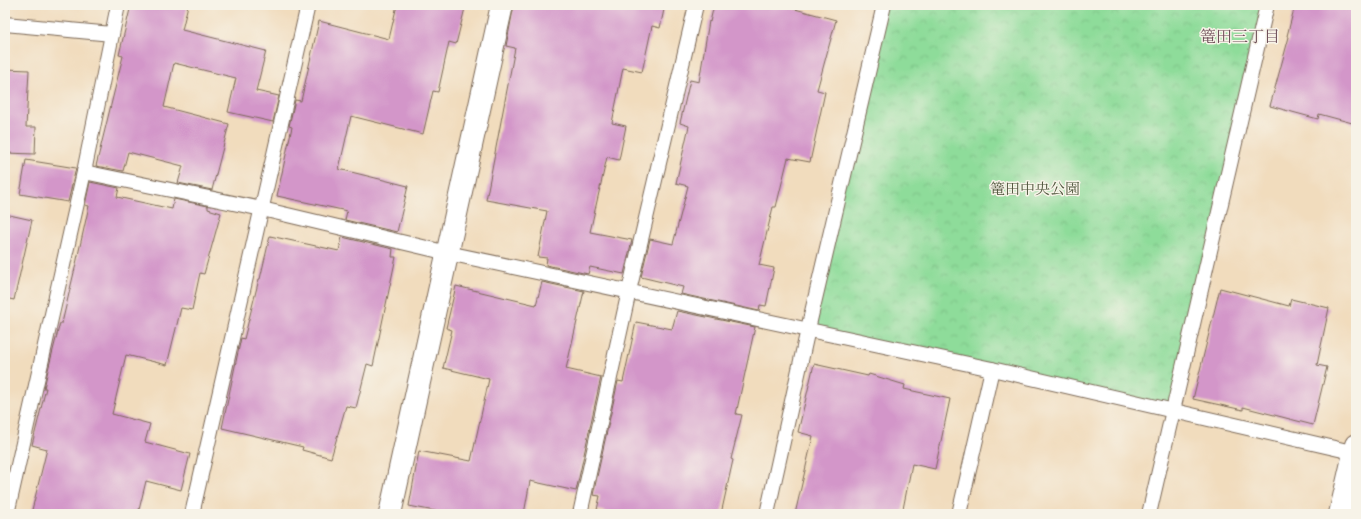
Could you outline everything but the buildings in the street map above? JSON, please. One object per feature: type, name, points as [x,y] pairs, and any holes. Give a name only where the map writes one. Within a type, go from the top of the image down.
[{"type":"street","points":[[390,514],[502,5]]},
{"type":"street","points":[[1340,514],[1355,450]]},
{"type":"lane","points":[[7,514],[84,172],[118,5]]},
{"type":"lane","points":[[192,514],[308,5]]},
{"type":"lane","points":[[580,514],[629,291],[696,5]]},
{"type":"lane","points":[[767,514],[808,329],[884,5]]},
{"type":"lane","points":[[1149,514],[1267,5]]},
{"type":"lane","points":[[5,24],[112,34]]},
{"type":"lane","points":[[84,172],[262,208],[448,253],[808,329],[1355,450]]},
{"type":"lane","points":[[959,514],[992,369]]},
{"type":"green space","name":"篭田中央公園","points":[[884,5],[1267,5],[1174,411],[808,329]]},
{"type":"district","name":"篭田三丁目","points":[[1240,36]]}]
